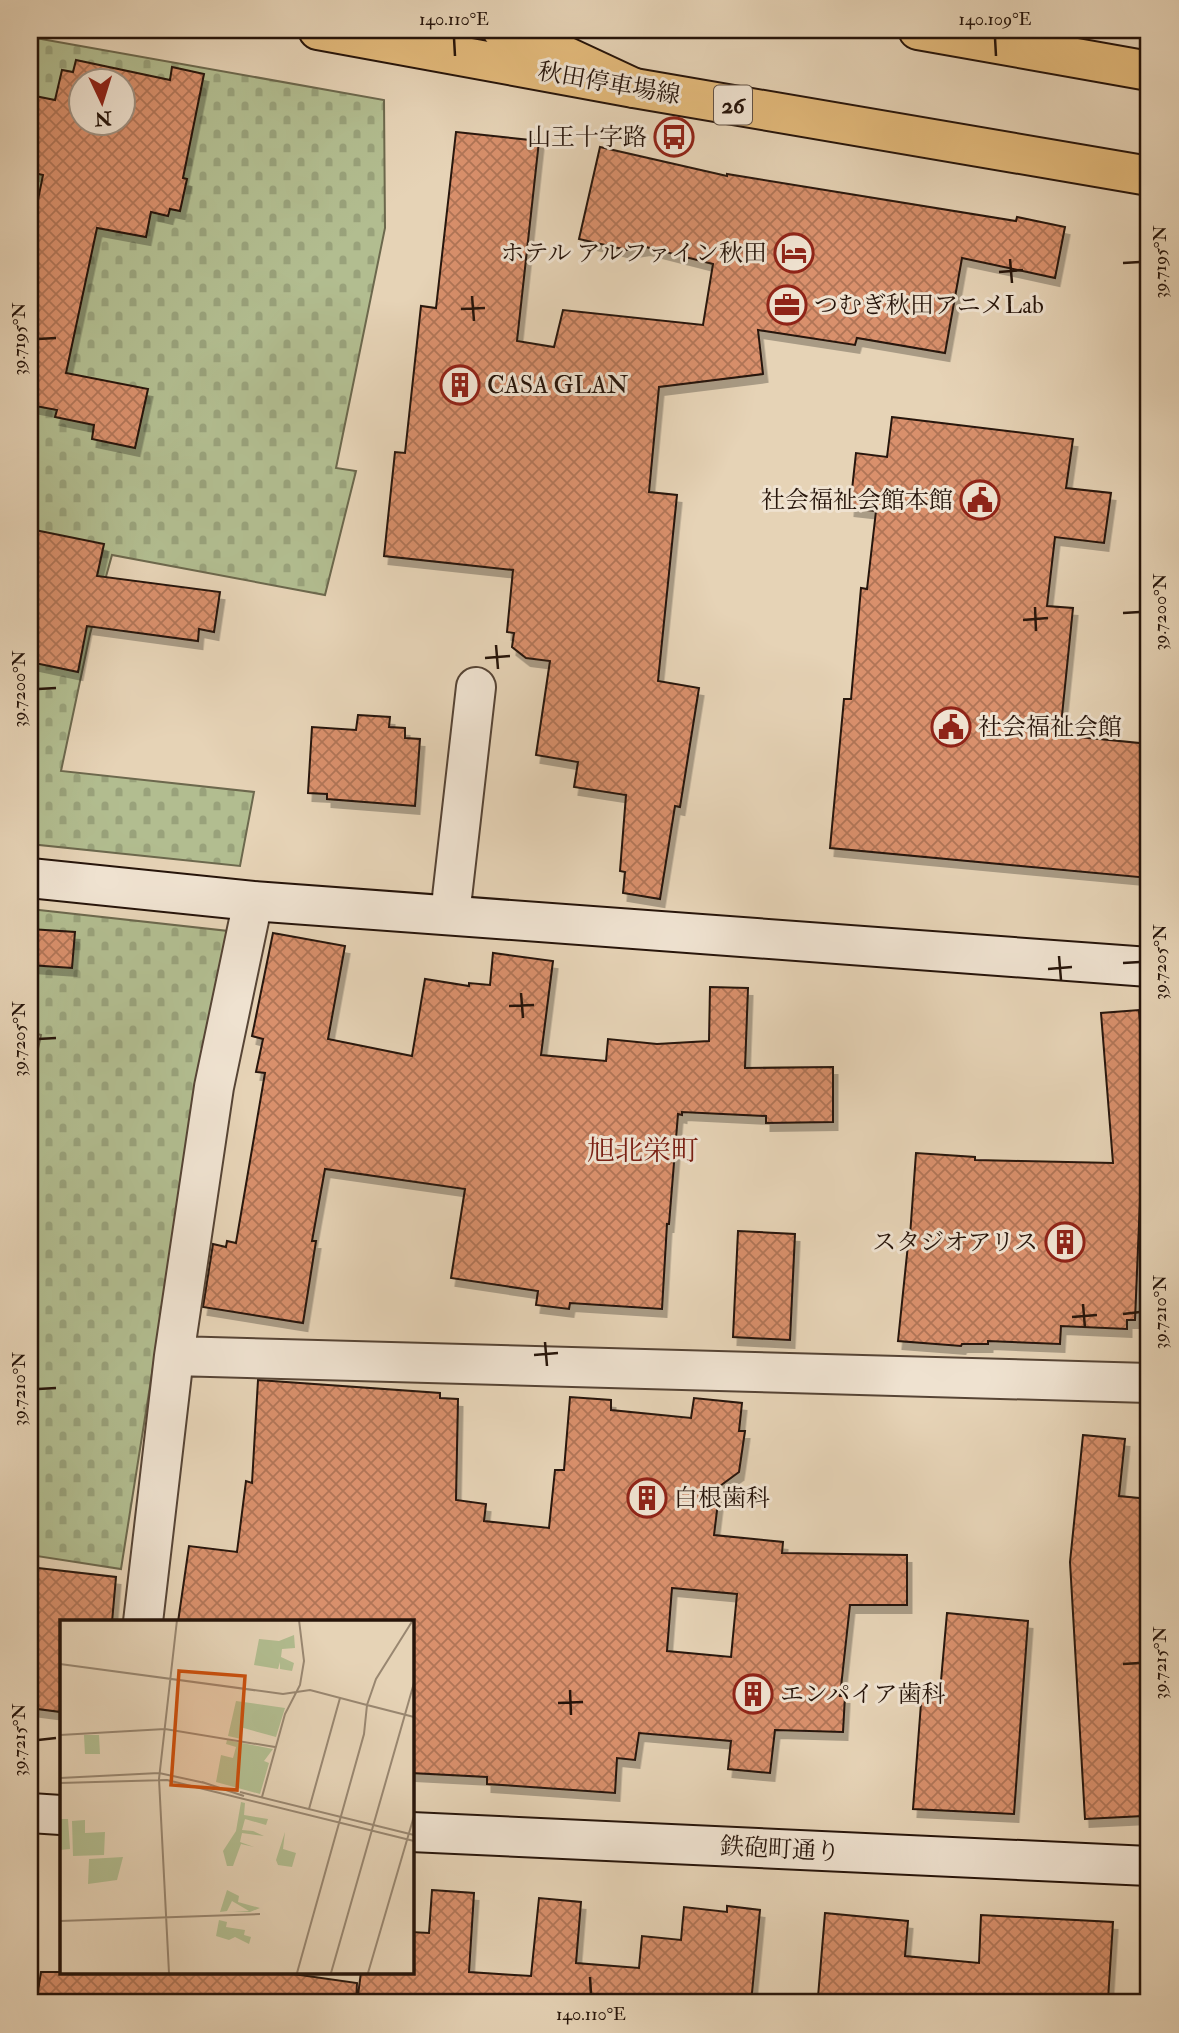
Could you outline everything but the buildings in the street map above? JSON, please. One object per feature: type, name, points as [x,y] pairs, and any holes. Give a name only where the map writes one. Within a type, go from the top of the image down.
[{"type":"main road","name":"秋田停車場線","points":[[318,30],[634,88],[1149,176]]},
{"type":"main road","points":[[502,30],[531,40],[634,88]]},
{"type":"main road","points":[[918,30],[1149,71]]},
{"type":"street","points":[[450,915],[476,687]]},
{"type":"street","points":[[30,878],[253,901],[1149,967]]},
{"type":"street","points":[[143,1620],[174,1356],[214,1087],[253,901]]},
{"type":"street","points":[[174,1356],[1149,1383]]},
{"type":"street","points":[[30,1813],[60,1815]]},
{"type":"street","name":"鉄砲町通り","points":[[413,1832],[1149,1866]]},
{"type":"green space","points":[[30,37],[384,100],[385,228],[336,468],[356,471],[325,595],[112,555],[90,634],[61,771],[254,792],[240,866],[30,844]]},
{"type":"green space","points":[[30,909],[228,931],[176,1222],[121,1569],[30,1555],[30,1085],[41,1035],[30,1032]]},
{"type":"place","name":"山王十字路","points":[[674,137]]},
{"type":"place","name":"ホテル アルファイン秋田","points":[[794,253]]},
{"type":"place","name":"つむぎ秋田アニメLab","points":[[787,305]]},
{"type":"place","name":"CASA GLAN","points":[[460,385]]},
{"type":"place","name":"社会福祉会館本館","points":[[980,500]]},
{"type":"place","name":"社会福祉会館","points":[[951,727]]},
{"type":"place","name":"スタジオアリス","points":[[1065,1242]]},
{"type":"place","name":"白根歯科","points":[[647,1498]]},
{"type":"place","name":"エンパイア歯科","points":[[753,1694]]},
{"type":"district","name":"旭北栄町","points":[[643,1150]]}]
